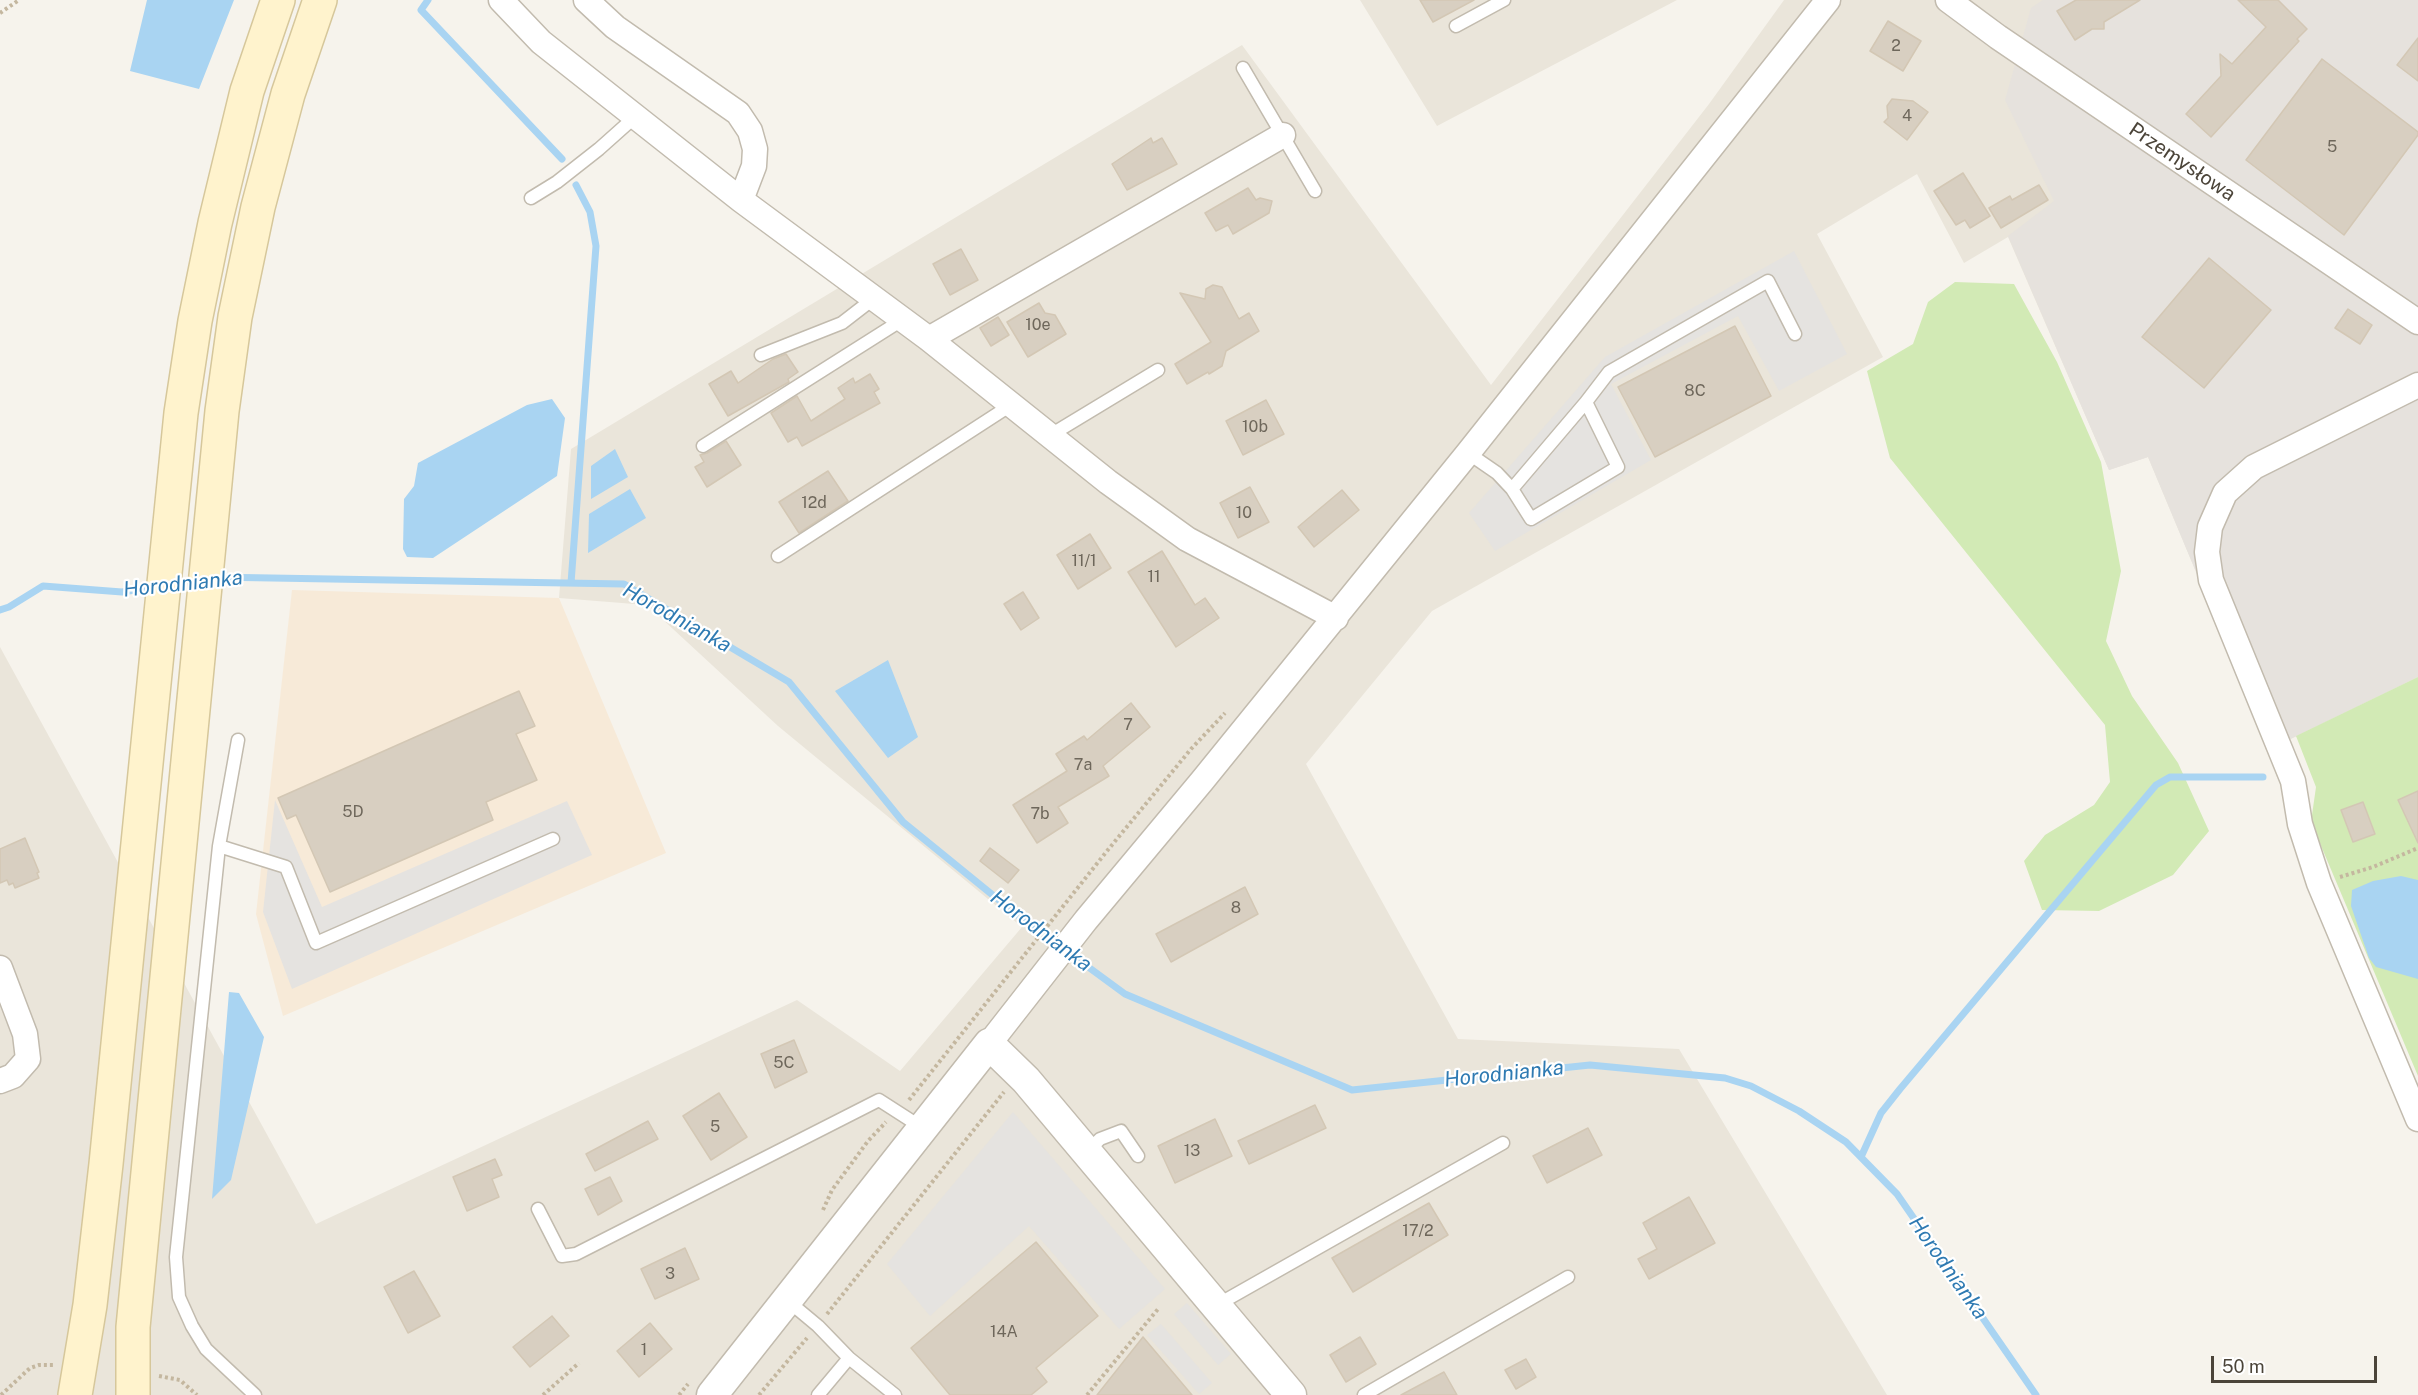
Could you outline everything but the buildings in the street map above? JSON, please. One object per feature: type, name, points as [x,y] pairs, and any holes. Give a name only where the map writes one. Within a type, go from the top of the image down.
[{"type":"main road","points":[[75,1395],[90,1305],[105,1176],[181,413],[195,321],[214,223],[247,91],[278,0]]},
{"type":"main road","points":[[146,1386],[133,1327],[209,526],[222,411],[234,328],[258,207],[288,94],[320,0]]},
{"type":"street","points":[[501,0],[541,42],[741,200],[929,339],[1108,482],[1187,539],[1336,618]]},
{"type":"street","points":[[586,0],[615,27],[738,113],[750,131],[755,148],[754,166],[741,200]]},
{"type":"street","points":[[712,1395],[1086,920],[1336,618],[1828,0]]},
{"type":"street","name":"Przemysłowa","points":[[1948,0],[2008,44],[2418,322]]},
{"type":"street","points":[[929,339],[1283,135]]},
{"type":"street","points":[[2418,385],[2254,467],[2225,493],[2210,527],[2207,552],[2211,580],[2293,781],[2300,824],[2319,883],[2418,1119]]},
{"type":"street","points":[[0,968],[25,1034],[28,1059],[14,1076],[0,1081]]},
{"type":"street","points":[[988,1044],[1019,1072],[1291,1395]]},
{"type":"lane","points":[[1456,26],[1504,0]]},
{"type":"lane","points":[[1243,68],[1315,191]]},
{"type":"lane","points":[[531,198],[566,176],[636,116]]},
{"type":"lane","points":[[1512,489],[1609,372],[1768,281],[1795,334]]},
{"type":"lane","points":[[761,355],[842,323],[873,299]]},
{"type":"lane","points":[[703,446],[902,320]]},
{"type":"lane","points":[[1049,436],[1158,370]]},
{"type":"lane","points":[[1468,453],[1497,473],[1512,489],[1531,519],[1618,467],[1586,402]]},
{"type":"lane","points":[[778,556],[1011,405]]},
{"type":"lane","points":[[238,740],[219,846],[176,1257],[179,1297],[192,1326],[206,1349],[255,1395]]},
{"type":"lane","points":[[219,846],[286,867],[316,944],[553,839]]},
{"type":"lane","points":[[538,1209],[562,1256],[576,1254],[879,1100],[921,1127]]},
{"type":"lane","points":[[1086,1153],[1100,1139],[1121,1131],[1138,1156]]},
{"type":"lane","points":[[1216,1306],[1503,1143]]},
{"type":"lane","points":[[1364,1395],[1568,1276]]},
{"type":"lane","points":[[788,1301],[818,1326],[849,1358],[895,1395]]},
{"type":"lane","points":[[818,1395],[849,1358]]},
{"type":"path","points":[[0,13],[20,0]]},
{"type":"path","points":[[1023,956],[1191,749],[1226,711]]},
{"type":"path","points":[[2319,883],[2373,867],[2418,848]]},
{"type":"path","points":[[759,1395],[818,1326],[1019,1072]]},
{"type":"path","points":[[1087,1395],[1158,1309]]},
{"type":"path","points":[[543,1395],[579,1363]]},
{"type":"path","points":[[1,1395],[30,1368],[39,1365],[57,1365]]},
{"type":"path","points":[[146,1386],[180,1380],[197,1395]]},
{"type":"shaded area","points":[[1360,0],[1677,0],[1437,126]]},
{"type":"shaded area","points":[[1784,0],[2418,0],[2418,677],[2270,749],[2148,457],[2109,470],[2008,237],[1964,263],[1917,174],[1817,234],[1883,357],[1432,611],[1306,764],[1458,1039],[1679,1049],[1887,1395],[0,1395],[0,647],[316,1224],[797,1000],[900,1071],[1022,927],[778,726],[647,605],[559,598],[571,449],[1242,45],[1491,385],[1709,104]]},
{"type":"shaded area","points":[[2043,0],[2418,0],[2418,677],[2270,749],[2148,457],[2109,470],[2008,236],[2054,201],[2005,100],[2031,8]]},
{"type":"shaded area","points":[[1794,251],[1847,354],[1779,391],[1738,316],[1611,384],[1651,460],[1495,551],[1469,513],[1605,357]]},
{"type":"shaded area","points":[[292,590],[559,598],[666,853],[283,1016],[256,914]]},
{"type":"shaded area","points":[[275,800],[322,907],[567,801],[592,855],[292,989],[263,912]]},
{"type":"shaded area","points":[[1013,1112],[1165,1289],[1119,1329],[1029,1226],[930,1316],[887,1264]]},
{"type":"shaded area","points":[[1187,1303],[1231,1354],[1218,1365],[1174,1314]]},
{"type":"shaded area","points":[[1161,1324],[1212,1383],[1199,1394],[1147,1335]]},
{"type":"green space","points":[[1955,282],[2014,284],[2057,362],[2101,462],[2121,571],[2106,641],[2132,696],[2178,763],[2209,831],[2173,875],[2099,911],[2042,910],[2024,861],[2045,835],[2094,805],[2110,782],[2105,725],[1890,458],[1867,371],[1913,344],[1928,302]]},
{"type":"green space","points":[[2418,677],[2418,1076],[2311,822],[2316,787],[2296,736]]},
{"type":"water","points":[[147,0],[234,0],[199,89],[130,71]]},
{"type":"water","points":[[552,399],[565,418],[557,476],[433,558],[407,557],[403,549],[404,499],[414,486],[418,463],[527,405]]},
{"type":"water","points":[[615,449],[628,477],[591,499],[591,466]]},
{"type":"water","points":[[630,489],[646,518],[588,553],[589,514]]},
{"type":"water","points":[[888,660],[918,737],[888,758],[835,691]]},
{"type":"water","points":[[2401,876],[2418,880],[2418,979],[2376,967],[2369,958],[2351,906],[2352,890],[2373,881]]},
{"type":"water","points":[[229,992],[239,993],[264,1037],[231,1180],[212,1199]]},
{"type":"waterway","points":[[428,0],[421,10],[562,159]]},
{"type":"waterway","points":[[571,583],[596,246],[590,212],[576,185]]},
{"type":"waterway","name":"Horodnianka","points":[[213,577],[624,584],[789,682],[903,822],[1016,914],[1125,994],[1352,1090],[1590,1065],[1725,1078],[1751,1086],[1799,1111],[1846,1142],[1897,1194],[2036,1395]]},
{"type":"waterway","name":"Horodnianka","points":[[172,584],[197,580]]},
{"type":"waterway","name":"Horodnianka","points":[[0,610],[43,586],[122,592],[155,587]]},
{"type":"waterway","points":[[1861,1157],[1881,1113],[1900,1089],[2156,785],[2170,777],[2263,777]]}]
